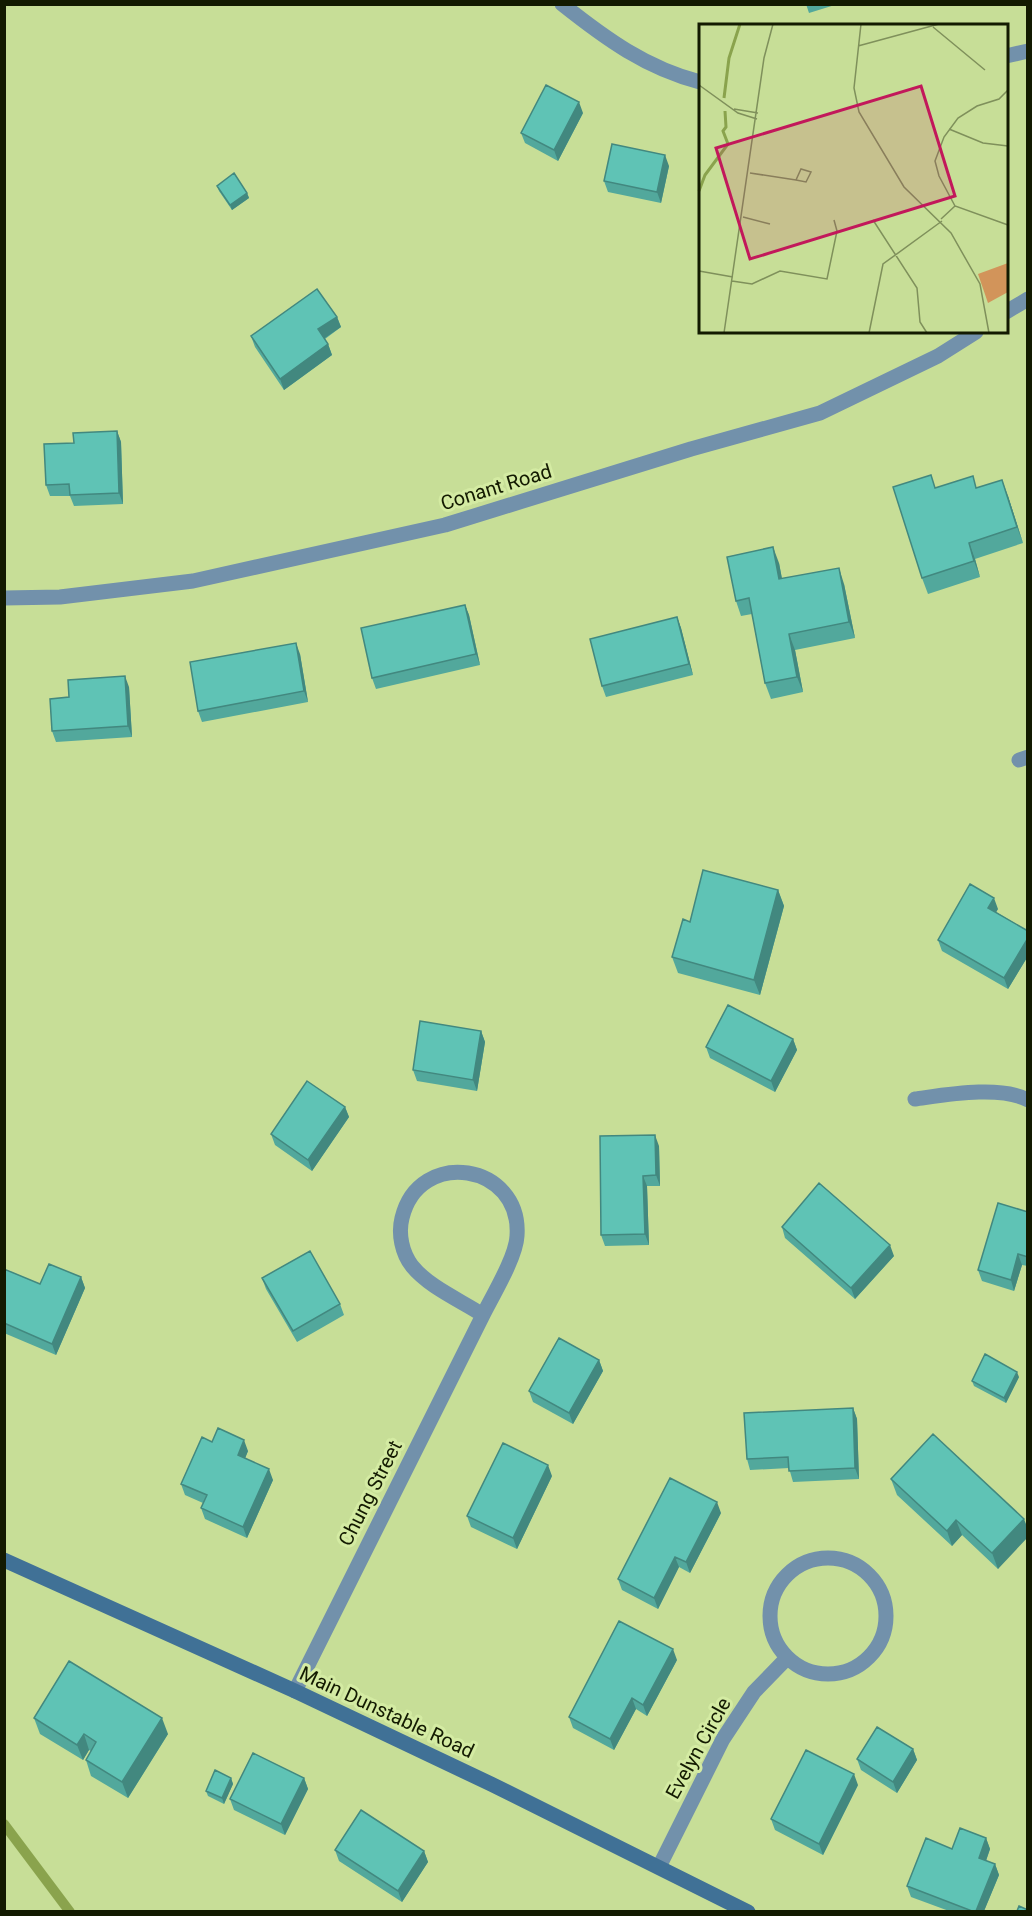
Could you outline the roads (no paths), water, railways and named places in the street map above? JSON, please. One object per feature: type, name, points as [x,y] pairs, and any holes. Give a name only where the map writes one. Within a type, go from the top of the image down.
[{"type":"main road","name":"Main Dunstable Road","points":[[4,1560],[295,1691],[748,1911]]},
{"type":"street","points":[[562,4],[592,29],[635,58],[676,76],[699,82]]},
{"type":"street","points":[[1008,56],[1028,51]]},
{"type":"street","points":[[1008,311],[1028,299]]},
{"type":"street","name":"Conant Road","points":[[4,598],[60,597],[194,581],[445,525],[691,449],[820,413],[938,356],[974,333]]},
{"type":"street","points":[[915,1100],[952,1094],[990,1092],[1028,1100]]},
{"type":"street","name":"Chung Street","points":[[295,1691],[483,1315],[518,1238],[517,1219],[511,1201],[499,1187],[483,1177],[466,1172],[447,1173],[430,1179],[416,1191],[405,1206],[400,1226],[402,1246],[411,1265],[425,1279],[483,1315]]},
{"type":"street","points":[[834,1557],[853,1563],[869,1574],[880,1589],[886,1607],[886,1625],[881,1642],[870,1657],[855,1668],[838,1674],[819,1674],[802,1668],[787,1658],[775,1641],[770,1621],[771,1601],[780,1582],[794,1568],[813,1559],[834,1557]]},
{"type":"street","name":"Evelyn Circle","points":[[659,1867],[723,1739],[754,1692],[787,1658]]},
{"type":"waterway","points":[[4,1824],[70,1912]]}]
